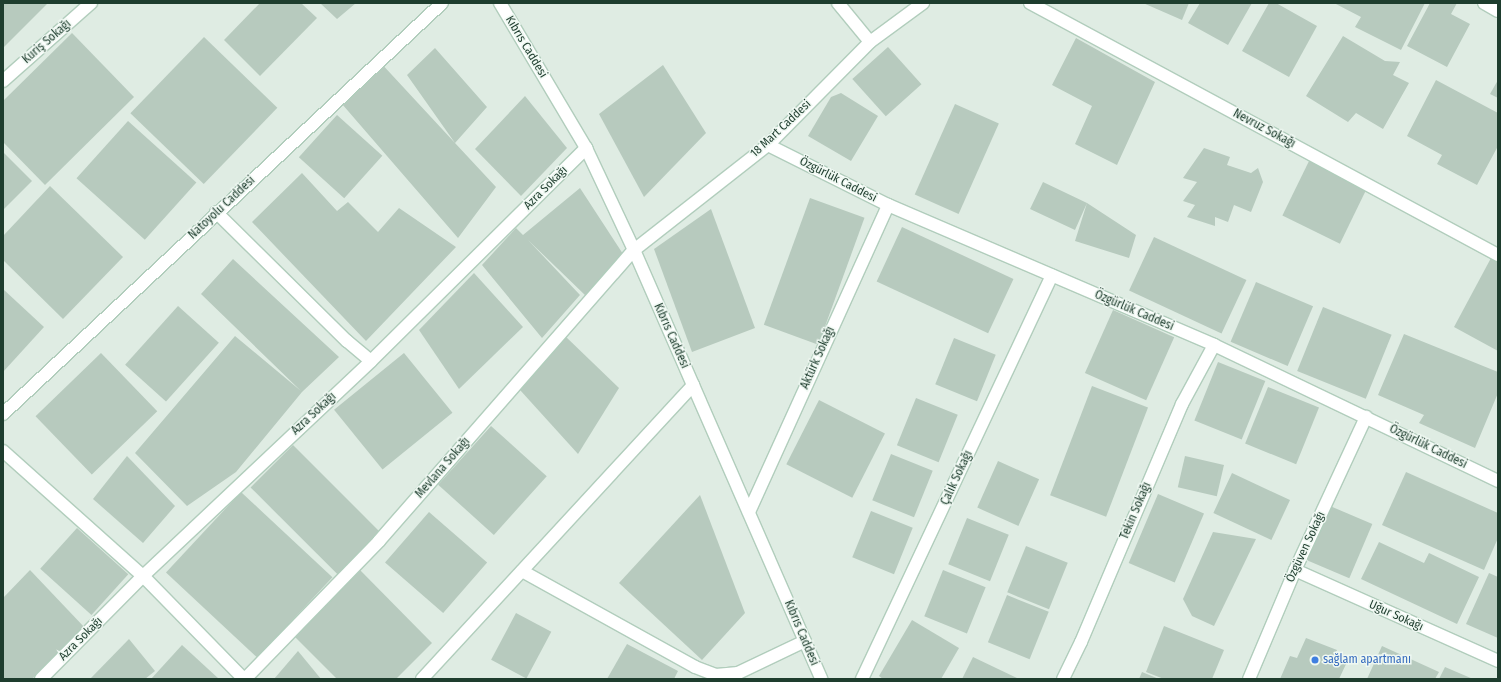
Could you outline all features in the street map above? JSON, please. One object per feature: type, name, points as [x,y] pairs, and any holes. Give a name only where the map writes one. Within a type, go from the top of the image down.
[{"type":"street","name":"Kuriş Sokağı","points":[[3,81],[91,3]]},
{"type":"street","name":"Natoyolu Caddesi","points":[[3,414],[216,212],[442,3]]},
{"type":"street","name":"Kıbrıs Caddesi","points":[[500,3],[586,148],[634,250],[821,679]]},
{"type":"street","points":[[838,3],[870,42]]},
{"type":"street","name":"18 Mart Caddesi","points":[[634,250],[768,145],[870,42],[924,3]]},
{"type":"street","name":"Nevruz Sokağı","points":[[1030,3],[1498,255]]},
{"type":"street","points":[[1484,3],[1498,11]]},
{"type":"street","name":"Özgürlük Caddesi","points":[[768,145],[888,205],[1214,345],[1498,481]]},
{"type":"street","name":"Azra Sokağı","points":[[41,679],[143,576],[371,361],[586,148]]},
{"type":"street","name":"Aktürk Sokağı","points":[[749,512],[888,205]]},
{"type":"street","points":[[216,212],[347,341],[371,361]]},
{"type":"street","name":"Mevlana Sokağı","points":[[245,679],[379,541],[634,250]]},
{"type":"street","name":"Çalık Sokağı","points":[[862,679],[1052,276]]},
{"type":"street","name":"Tekin Sokağı","points":[[1063,679],[1081,642],[1182,404],[1214,345]]},
{"type":"street","points":[[422,679],[522,572],[693,384]]},
{"type":"street","name":"Özgüven Sokağı","points":[[1249,679],[1295,570],[1366,417]]},
{"type":"street","points":[[3,450],[143,576],[245,679]]},
{"type":"street","name":"Uğur Sokağı","points":[[1295,570],[1498,661]]},
{"type":"street","points":[[522,572],[695,667],[716,675],[738,673],[805,641]]},
{"type":"building","points":[[3,3],[48,3],[3,48]]},
{"type":"building","points":[[260,3],[301,3],[317,18],[260,76],[224,40]]},
{"type":"building","points":[[320,3],[356,3],[337,19]]},
{"type":"building","points":[[1143,3],[1189,3],[1182,20]]},
{"type":"building","points":[[1200,3],[1252,3],[1228,45],[1188,23]]},
{"type":"building","points":[[1269,3],[1276,3],[1317,26],[1289,77],[1242,51]]},
{"type":"building","points":[[1334,3],[1425,3],[1401,50],[1355,27],[1361,17]]},
{"type":"building","points":[[1430,3],[1457,3],[1451,14],[1470,24],[1447,67],[1407,46]]},
{"type":"building","points":[[72,33],[134,97],[45,185],[3,142],[3,101]]},
{"type":"building","points":[[1343,36],[1385,61],[1400,62],[1393,75],[1409,83],[1383,129],[1356,113],[1348,122],[1306,96]]},
{"type":"building","points":[[204,37],[277,108],[204,184],[130,113]]},
{"type":"building","points":[[1076,38],[1155,82],[1117,165],[1075,144],[1092,106],[1052,85]]},
{"type":"building","points":[[888,47],[921,84],[886,116],[852,79]]},
{"type":"building","points":[[435,48],[487,107],[455,143],[407,75]]},
{"type":"building","points":[[379,61],[496,187],[458,238],[342,104]]},
{"type":"building","points":[[663,65],[706,133],[644,197],[599,114]]},
{"type":"building","points":[[1436,80],[1498,113],[1498,146],[1477,185],[1437,164],[1442,155],[1407,136]]},
{"type":"building","points":[[1498,80],[1498,98],[1490,94]]},
{"type":"building","points":[[841,93],[878,116],[851,161],[808,136],[831,97]]},
{"type":"building","points":[[525,96],[567,148],[521,196],[475,149]]},
{"type":"building","points":[[955,104],[999,124],[959,214],[915,194]]},
{"type":"building","points":[[337,115],[382,156],[344,198],[299,157]]},
{"type":"building","points":[[128,121],[196,183],[145,240],[76,178]]},
{"type":"building","points":[[1204,148],[1230,157],[1227,165],[1251,173],[1258,168],[1263,182],[1251,212],[1234,205],[1228,222],[1215,217],[1215,226],[1187,217],[1195,205],[1183,201],[1197,182],[1183,178]]},
{"type":"building","points":[[3,152],[32,181],[3,210]]},
{"type":"building","points":[[1310,159],[1368,187],[1340,244],[1282,216]]},
{"type":"building","points":[[302,173],[337,211],[348,202],[378,232],[399,208],[456,247],[366,341],[252,222]]},
{"type":"building","points":[[1043,182],[1087,203],[1075,230],[1030,209]]},
{"type":"building","points":[[50,186],[123,257],[63,319],[3,260],[3,236]]},
{"type":"building","points":[[580,188],[623,254],[586,296],[528,240],[580,295],[542,338],[482,265],[516,228],[523,235]]},
{"type":"building","points":[[810,198],[865,218],[818,345],[764,325]]},
{"type":"building","points":[[1087,203],[1136,235],[1129,258],[1075,241]]},
{"type":"building","points":[[711,209],[755,328],[692,352],[654,249]]},
{"type":"building","points":[[902,227],[1013,279],[988,333],[877,281]]},
{"type":"building","points":[[1154,237],[1246,280],[1222,334],[1129,290]]},
{"type":"building","points":[[1491,258],[1498,262],[1498,351],[1454,327]]},
{"type":"building","points":[[233,259],[339,357],[302,392],[236,472],[187,506],[135,453],[235,336],[301,391],[201,294]]},
{"type":"building","points":[[474,273],[523,327],[459,389],[419,330]]},
{"type":"building","points":[[1256,282],[1313,306],[1288,366],[1231,342]]},
{"type":"building","points":[[3,289],[44,327],[3,372]]},
{"type":"building","points":[[178,306],[219,343],[166,402],[125,365]]},
{"type":"building","points":[[1323,307],[1392,335],[1366,399],[1297,371]]},
{"type":"building","points":[[1113,310],[1174,337],[1146,400],[1085,373]]},
{"type":"building","points":[[1404,334],[1498,372],[1498,393],[1475,448],[1419,423],[1424,415],[1378,395]]},
{"type":"building","points":[[564,335],[619,388],[578,454],[520,390]]},
{"type":"building","points":[[954,338],[996,355],[977,401],[935,384]]},
{"type":"building","points":[[101,353],[157,411],[92,474],[36,416]]},
{"type":"building","points":[[404,353],[452,413],[383,469],[334,410]]},
{"type":"building","points":[[1218,362],[1265,381],[1242,440],[1194,420]]},
{"type":"building","points":[[1092,386],[1148,408],[1106,517],[1050,495]]},
{"type":"building","points":[[1268,387],[1319,408],[1296,464],[1245,444]]},
{"type":"building","points":[[916,398],[958,415],[939,462],[897,445]]},
{"type":"building","points":[[819,400],[885,434],[852,498],[786,464]]},
{"type":"building","points":[[491,426],[547,476],[494,535],[438,485]]},
{"type":"building","points":[[293,445],[381,533],[338,575],[251,487]]},
{"type":"building","points":[[891,454],[933,471],[914,517],[872,500]]},
{"type":"building","points":[[127,456],[175,506],[143,543],[93,499]]},
{"type":"building","points":[[1185,456],[1224,465],[1217,496],[1178,487]]},
{"type":"building","points":[[998,461],[1039,479],[1018,526],[977,508]]},
{"type":"building","points":[[1406,472],[1498,513],[1498,538],[1484,570],[1382,525]]},
{"type":"building","points":[[1232,473],[1290,500],[1271,540],[1213,513]]},
{"type":"building","points":[[241,492],[332,577],[257,658],[166,572]]},
{"type":"building","points":[[1158,494],[1204,514],[1175,583],[1129,563]]},
{"type":"building","points":[[700,495],[745,613],[702,660],[619,583]]},
{"type":"building","points":[[1330,506],[1372,524],[1349,578],[1307,560]]},
{"type":"building","points":[[871,511],[913,528],[894,574],[852,557]]},
{"type":"building","points":[[429,512],[487,563],[443,613],[385,563]]},
{"type":"building","points":[[967,518],[1009,535],[990,581],[948,564]]},
{"type":"building","points":[[77,528],[128,574],[91,615],[40,569]]},
{"type":"building","points":[[1213,532],[1256,539],[1214,626],[1192,616],[1183,599]]},
{"type":"building","points":[[1379,542],[1424,563],[1429,553],[1479,577],[1457,624],[1361,579]]},
{"type":"building","points":[[1026,546],[1068,563],[1049,609],[1007,592]]},
{"type":"building","points":[[359,569],[432,643],[396,679],[337,679],[293,635]]},
{"type":"building","points":[[30,570],[86,629],[32,679],[3,679],[3,598]]},
{"type":"building","points":[[943,570],[986,587],[967,634],[924,616]]},
{"type":"building","points":[[1489,573],[1498,577],[1498,638],[1466,624]]},
{"type":"building","points":[[1007,595],[1049,612],[1030,659],[988,642]]},
{"type":"building","points":[[516,613],[551,632],[526,679],[491,660]]},
{"type":"building","points":[[912,620],[959,648],[941,679],[883,679],[879,676]]},
{"type":"building","points":[[1164,626],[1224,650],[1212,679],[1164,679],[1146,672]]},
{"type":"building","name":"sağlam apartmanı","points":[[1306,638],[1337,650],[1335,657],[1347,662],[1339,679],[1280,679],[1290,656],[1297,658]]},
{"type":"building","points":[[129,639],[155,671],[145,679],[90,679]]},
{"type":"building","points":[[627,644],[678,671],[674,679],[607,679]]},
{"type":"building","points":[[182,645],[219,679],[151,679]]},
{"type":"building","points":[[1382,646],[1439,672],[1435,679],[1367,679]]},
{"type":"building","points":[[298,651],[321,679],[274,679]]},
{"type":"building","points":[[973,657],[1019,679],[962,679]]},
{"type":"building","points":[[1445,667],[1473,679],[1439,679]]},
{"type":"building","points":[[1142,672],[1159,679],[1139,679]]},
{"type":"place","name":"sağlam apartmanı","points":[[1315,660]]}]
